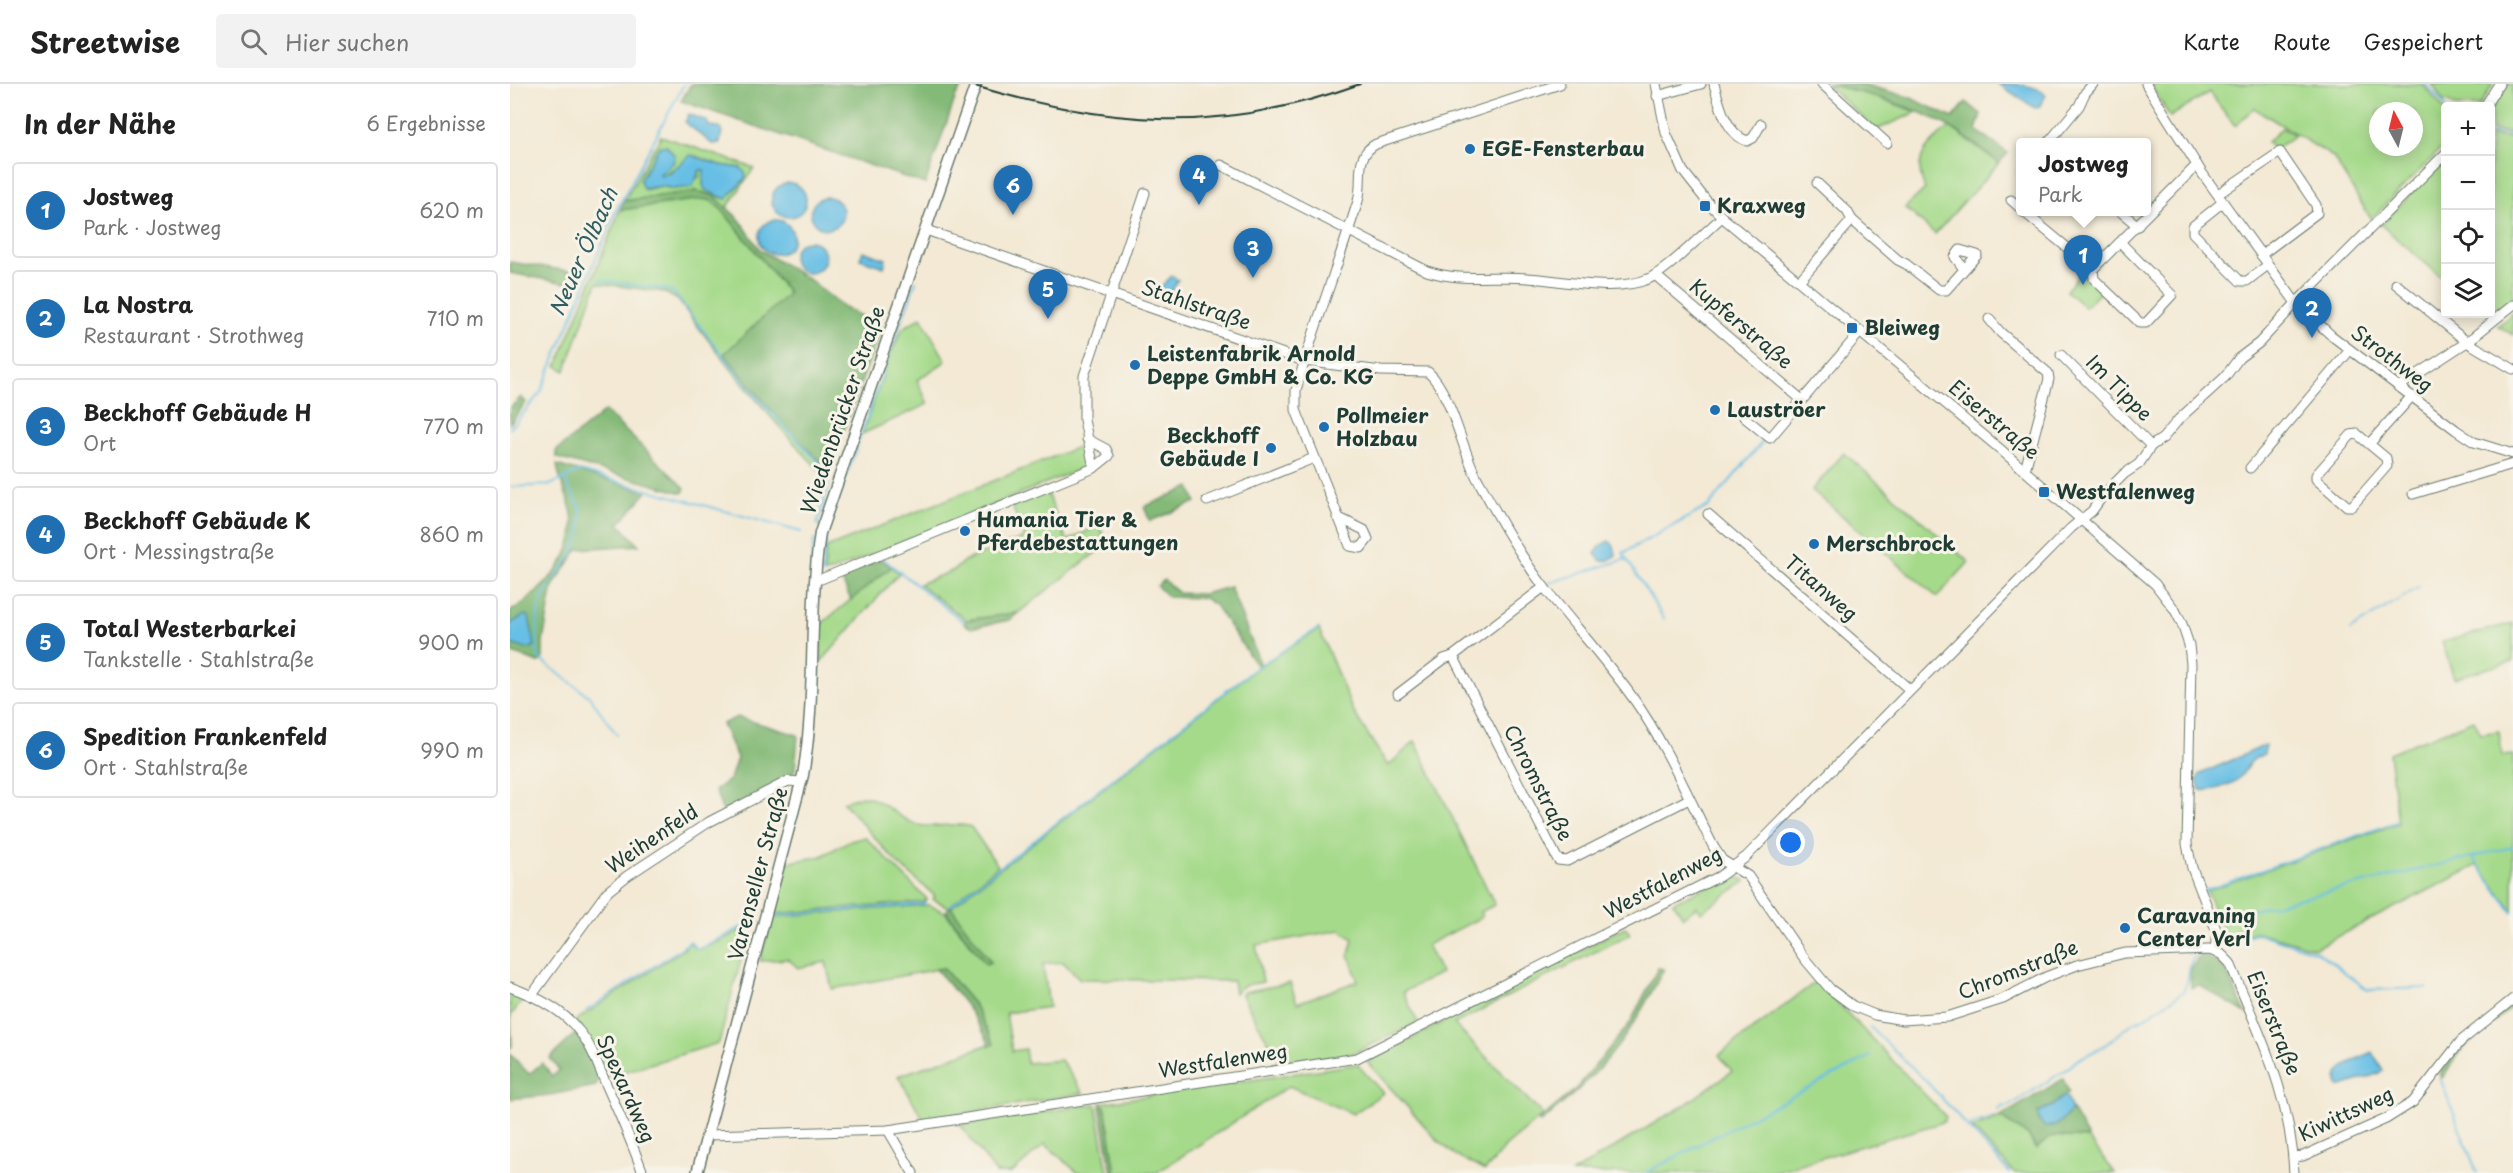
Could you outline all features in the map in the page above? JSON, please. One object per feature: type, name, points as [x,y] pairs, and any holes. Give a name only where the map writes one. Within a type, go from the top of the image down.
[{"type":"main road","name":"Wiedenbrücker Straße","points":[[816,579],[820,533],[976,84]]},
{"type":"main road","name":"Varenseller Straße","points":[[697,1173],[801,782],[810,737],[816,579]]},
{"type":"street","points":[[1337,517],[1296,410],[1296,390],[1360,196],[1361,161],[1364,153],[1370,147],[1560,84]]},
{"type":"street","name":"Eiserstraße","points":[[1656,84],[1666,133],[1683,171],[1722,217],[2025,470],[2155,584],[2175,609],[2188,640],[2191,664],[2187,844],[2192,868],[2217,932],[2215,951],[2230,963],[2275,1073],[2288,1118],[2294,1173]]},
{"type":"street","points":[[1657,96],[1701,84]]},
{"type":"street","points":[[1714,84],[1730,127],[1741,139],[1747,141],[1752,138],[1761,124]]},
{"type":"street","points":[[1822,84],[1887,143]]},
{"type":"street","points":[[2052,138],[2093,84]]},
{"type":"street","name":"Strothweg","points":[[2146,84],[2197,165],[2296,303],[2350,350],[2474,442],[2513,454]]},
{"type":"street","points":[[2488,102],[2499,84]]},
{"type":"street","points":[[2260,255],[2317,213],[2316,205],[2280,152],[2221,198],[2193,226],[2193,233],[2240,281],[2247,281],[2268,265]]},
{"type":"street","name":"Westfalenweg","points":[[707,1135],[888,1131],[1357,1059],[1720,876],[1734,867],[2081,519],[2092,511],[2104,494],[2124,474],[2139,464],[2151,446],[2163,438],[2179,419],[2225,377],[2240,358],[2259,344],[2296,303],[2442,156]]},
{"type":"street","points":[[1221,165],[1427,271],[1446,276],[1526,277],[1628,284],[1655,275],[1722,217]]},
{"type":"street","points":[[2151,213],[2197,165]]},
{"type":"street","points":[[1817,183],[1847,211],[1852,220],[1898,260],[1939,290],[1946,290],[1964,269]]},
{"type":"street","name":"Stahlstraße","points":[[1111,294],[1145,193]]},
{"type":"street","points":[[2011,200],[2016,204]]},
{"type":"street","points":[[2029,216],[2093,269],[2094,279],[2140,323],[2146,323],[2172,295],[2121,243]]},
{"type":"street","points":[[2126,216],[2138,226]]},
{"type":"street","points":[[2093,269],[2148,216]]},
{"type":"street","points":[[1800,280],[1852,220]]},
{"type":"street","name":"Stahlstraße","points":[[926,230],[1304,361],[1381,371],[1428,372]]},
{"type":"street","name":"Kupferstraße","points":[[1655,275],[1802,400]]},
{"type":"street","points":[[2396,284],[2467,342],[2513,369]]},
{"type":"street","points":[[1094,468],[1084,420],[1084,376],[1111,294]]},
{"type":"street","points":[[2398,387],[2467,342],[2513,305]]},
{"type":"street","points":[[1989,319],[2001,333],[2048,373],[2049,379],[2025,470]]},
{"type":"street","points":[[1744,417],[1770,438],[1861,331]]},
{"type":"street","points":[[2250,468],[2350,350]]},
{"type":"street","name":"Im Tippe","points":[[2061,355],[2151,446]]},
{"type":"street","name":"Chromstraße","points":[[1428,372],[1434,377],[1442,391],[1475,474],[1514,544],[1544,586],[1633,698],[1665,750],[1722,860],[1748,876],[1804,958],[1830,989],[1853,1006],[1875,1015],[1903,1020],[1947,1017],[2003,999],[2046,977],[2098,958],[2145,951],[2215,951]]},
{"type":"street","points":[[2370,443],[2412,396]]},
{"type":"street","points":[[2357,434],[2370,443],[2386,458],[2387,466],[2352,506],[2347,506],[2316,479],[2316,475],[2351,435],[2357,434]]},
{"type":"street","points":[[816,579],[821,579],[1094,468],[1109,456],[1106,449],[1087,440]]},
{"type":"street","points":[[1207,501],[1314,458]]},
{"type":"street","points":[[2413,494],[2513,464]]},
{"type":"street","name":"Titanweg","points":[[1708,514],[1910,690]]},
{"type":"street","points":[[1398,694],[1444,659],[1453,656],[1544,586]]},
{"type":"street","name":"Chromstraße","points":[[1453,656],[1558,860],[1567,861],[1689,799]]},
{"type":"street","name":"Weihenfeld","points":[[532,995],[607,892],[627,876],[709,822],[788,781],[801,782]]},
{"type":"street","name":"Spexardweg","points":[[510,987],[532,995],[562,1015],[579,1030],[590,1047],[630,1137],[643,1173]]},
{"type":"street","name":"Kiwittsweg","points":[[2293,1157],[2302,1156],[2386,1119],[2413,1102],[2461,1041],[2513,999]]},
{"type":"street","points":[[888,1131],[912,1173]]},
{"type":"green space","points":[[691,84],[950,84],[962,87],[956,96],[925,184],[681,101]]},
{"type":"green space","points":[[1826,84],[1860,92],[1917,112],[1876,130]]},
{"type":"green space","points":[[1826,84],[1862,84],[1909,97],[1953,118],[1966,102],[1981,114],[1976,130],[2008,153],[1999,163],[1963,135],[1935,119],[1889,101]]},
{"type":"green space","points":[[2150,84],[2422,84],[2441,105],[2441,149],[2371,219],[2333,157],[2254,108],[2235,126],[2209,92],[2170,117]]},
{"type":"green space","points":[[2432,84],[2494,84],[2482,102],[2444,102]]},
{"type":"green space","points":[[2507,84],[2513,84],[2513,133],[2495,131],[2495,104]]},
{"type":"green space","points":[[1950,127],[1999,163],[1935,234],[1905,208],[1925,189],[1920,169],[1924,153],[1934,140]]},
{"type":"green space","points":[[2282,128],[2295,135],[2273,150],[2267,142]]},
{"type":"green space","points":[[661,136],[754,168],[727,208],[714,196],[697,191],[624,201]],"holes":[[[659,147],[661,176],[695,156],[720,165],[741,168],[745,179],[726,199],[719,197],[703,184],[704,170],[700,170],[699,177],[674,189],[661,186],[645,190],[651,163]]]},
{"type":"green space","points":[[2495,136],[2513,138],[2513,302],[2497,317],[2495,316]]},
{"type":"green space","points":[[2441,162],[2441,277],[2381,225]]},
{"type":"green space","points":[[697,191],[714,196],[740,220],[760,250],[810,280],[844,308],[882,326],[829,470],[785,427],[724,354],[789,293],[723,211],[710,200],[701,199],[620,210],[624,201]]},
{"type":"green space","points":[[701,199],[710,200],[723,211],[789,294],[724,354],[785,427],[829,470],[826,477],[749,391],[678,300],[664,292],[597,283],[565,371],[557,366],[620,210]]},
{"type":"green space","points":[[510,262],[577,272],[571,284],[510,273]]},
{"type":"green space","points":[[2084,268],[2102,291],[2085,307],[2066,291]]},
{"type":"green space","points":[[2513,313],[2513,335],[2498,326]]},
{"type":"green space","points":[[921,317],[946,361],[917,380],[928,404],[862,434],[889,357],[903,328]]},
{"type":"green space","points":[[521,397],[526,402],[510,424],[510,408]]},
{"type":"green space","points":[[605,411],[685,488],[683,493],[557,458],[556,451]]},
{"type":"green space","points":[[1083,445],[1088,463],[1085,467],[827,573],[824,571],[826,548]]},
{"type":"green space","points":[[1844,453],[1969,562],[1937,597],[1812,490]]},
{"type":"green space","points":[[557,465],[647,492],[619,524],[639,545],[578,549],[553,586],[543,641],[543,658],[538,663],[510,652],[510,612],[534,594],[556,571],[570,544],[573,529],[572,514]]},
{"type":"green space","points":[[1190,487],[1196,502],[1150,521],[1144,507]]},
{"type":"green space","points":[[1046,490],[1067,541],[1099,525],[1107,544],[1018,613],[966,620],[919,584],[954,570],[964,561],[1025,537],[1011,504]]},
{"type":"green space","points":[[881,559],[891,567],[851,600],[840,576]]},
{"type":"green space","points":[[891,567],[899,573],[821,662],[821,624]]},
{"type":"green space","points":[[1164,580],[1179,593],[1203,594],[1230,587],[1260,663],[1256,665],[1215,605],[1204,598],[1168,597],[1157,586]]},
{"type":"green space","points":[[1018,613],[1010,620],[971,628],[964,624],[966,620]]},
{"type":"green space","points":[[2513,623],[2513,661],[2454,678],[2442,642]]},
{"type":"green space","points":[[1319,629],[1353,711],[1388,766],[1415,741],[1495,905],[1480,912],[1482,917],[1427,945],[1441,973],[1403,992],[1418,1023],[1351,1054],[1281,1065],[1242,995],[1244,992],[1290,983],[1297,1003],[1358,981],[1349,955],[1353,939],[1340,930],[1256,945],[1263,982],[1244,986],[1235,993],[1233,981],[1080,979],[1063,962],[1043,964],[1049,1007],[1006,1013],[1012,1051],[1025,1049],[1027,1063],[1061,1060],[1083,1093],[924,1120],[898,1076],[990,1044],[991,1046],[975,1006],[943,968],[832,989],[826,962],[798,968],[788,959],[760,961],[772,917],[929,905],[945,912],[986,964],[990,962],[951,907],[1258,667]]},
{"type":"green space","points":[[737,717],[798,735],[795,769],[792,776],[723,812],[715,790],[730,779],[737,758],[722,724]]},
{"type":"green space","points":[[2474,720],[2481,734],[2499,731],[2502,756],[2513,755],[2513,911],[2478,865],[2315,948],[2256,932],[2228,940],[2206,891],[2398,823],[2389,753]]},
{"type":"green space","points":[[862,796],[877,801],[904,819],[918,825],[971,827],[998,866],[948,907],[933,899],[935,896],[896,862],[843,802]]},
{"type":"green space","points":[[865,837],[927,899],[925,902],[773,914],[786,863],[822,856],[847,842]]},
{"type":"green space","points":[[1732,875],[1746,881],[1701,912],[1697,906],[1683,917],[1673,902]]},
{"type":"green space","points":[[951,907],[991,962],[986,964],[946,911]]},
{"type":"green space","points":[[748,926],[719,1043],[607,1077],[575,1021],[685,948],[687,944],[690,943],[696,949],[700,949]]},
{"type":"green space","points":[[1625,927],[1630,934],[1454,1024],[1543,1115],[1506,1146],[1485,1171],[1457,1156],[1439,1142],[1367,1062]]},
{"type":"green space","points":[[2201,954],[2224,966],[2246,1013],[2199,985],[2191,988],[2190,970]]},
{"type":"green space","points":[[943,968],[975,1006],[994,1044],[990,1046],[973,1015],[936,969]]},
{"type":"green space","points":[[1658,968],[1664,969],[1628,1033],[1588,1081],[1540,1123],[1538,1121],[1576,1089],[1630,1023]]},
{"type":"green space","points":[[1817,981],[1946,1117],[1944,1122],[1770,1173],[1572,1173],[1686,1104],[1732,1071],[1719,1055]]},
{"type":"green space","points":[[510,993],[525,998],[511,1015],[512,1046],[510,1049]]},
{"type":"green space","points":[[2513,1001],[2513,1006],[2464,1047],[2442,1078],[2439,1073],[2462,1043]]},
{"type":"green space","points":[[576,1033],[586,1048],[599,1080],[596,1086],[550,1095],[510,1099],[510,1054],[529,1074],[542,1063],[552,1076],[559,1070],[550,1058]]},
{"type":"green space","points":[[1357,1064],[1383,1093],[1353,1114],[1289,1086],[1156,1173],[1116,1173],[1105,1107],[1100,1103]]},
{"type":"green space","points":[[2063,1079],[2069,1092],[2052,1106],[2038,1112],[2057,1125],[2072,1110],[2088,1138],[2052,1136],[2036,1149],[2029,1136],[2000,1117]]},
{"type":"green space","points":[[1096,1104],[1108,1173],[1078,1173],[1045,1144],[1012,1173],[996,1173],[960,1125]]},
{"type":"green space","points":[[1100,1106],[1105,1106],[1116,1173],[1112,1173]]},
{"type":"green space","points":[[2000,1117],[2029,1136],[2034,1147],[2052,1136],[2088,1138],[2115,1173],[2014,1173],[1972,1128]]},
{"type":"water","points":[[1998,84],[2031,87],[2046,95],[2039,107],[2035,108]]},
{"type":"water","points":[[689,114],[707,121],[709,126],[722,130],[720,143],[712,144],[685,122]]},
{"type":"water","points":[[666,145],[675,156],[673,163],[660,174],[661,176],[670,172],[691,155],[720,165],[741,168],[746,174],[745,179],[726,199],[705,190],[704,170],[700,170],[692,187],[674,189],[661,186],[643,189],[640,180],[659,147]]},
{"type":"water","points":[[789,183],[801,188],[806,200],[801,212],[789,217],[777,212],[772,200],[777,188]]},
{"type":"water","points":[[827,197],[839,201],[843,213],[839,225],[827,229],[815,225],[811,213],[815,201]]},
{"type":"water","points":[[776,220],[788,225],[793,237],[788,249],[776,254],[764,249],[759,237],[764,225]]},
{"type":"water","points":[[809,241],[821,245],[825,257],[821,269],[809,273],[797,269],[793,257],[797,245]]},
{"type":"water","points":[[863,251],[886,259],[884,267],[860,259]]},
{"type":"water","points":[[1172,276],[1178,280],[1169,296],[1161,298],[1157,296],[1156,291]]},
{"type":"water","points":[[1609,541],[1614,546],[1616,555],[1609,560],[1601,561],[1595,554],[1601,545]]},
{"type":"water","points":[[525,615],[529,617],[535,646],[527,649],[510,644],[510,624]]},
{"type":"water","points":[[2266,745],[2264,754],[2250,763],[2237,780],[2219,788],[2200,790],[2197,780],[2200,774]]},
{"type":"water","points":[[2372,1052],[2383,1070],[2339,1087],[2338,1074],[2342,1069]]},
{"type":"water","points":[[2064,1096],[2068,1099],[2072,1110],[2057,1125],[2045,1127],[2039,1121],[2038,1112],[2052,1106]]},
{"type":"waterway","name":"Neuer Ölbach","points":[[510,429],[541,392],[613,217],[684,84]]},
{"type":"waterway","points":[[2425,84],[2442,102]]},
{"type":"waterway","points":[[2494,102],[2505,84]]},
{"type":"waterway","points":[[2495,133],[2513,135]]},
{"type":"waterway","points":[[600,280],[673,292],[753,393],[820,464],[826,474]]},
{"type":"waterway","points":[[825,574],[822,573],[827,530],[916,281]]},
{"type":"waterway","points":[[1664,619],[1623,553],[1709,506],[1764,440]]},
{"type":"waterway","points":[[510,487],[550,485],[580,471],[801,532]]},
{"type":"waterway","points":[[564,479],[581,509],[581,531],[572,555],[544,594],[538,610],[537,654],[542,661],[590,697],[617,735]]},
{"type":"waterway","points":[[817,525],[829,484]]},
{"type":"waterway","points":[[810,577],[814,539]]},
{"type":"waterway","points":[[882,558],[964,622]]},
{"type":"waterway","points":[[1549,583],[1626,559]]},
{"type":"waterway","points":[[2350,630],[2419,587]]},
{"type":"waterway","points":[[950,906],[1257,667],[1319,628]]},
{"type":"waterway","points":[[2204,891],[2396,822]]},
{"type":"waterway","points":[[2215,916],[2223,917],[2513,847]]},
{"type":"waterway","points":[[2472,857],[2513,913]]},
{"type":"waterway","points":[[772,916],[925,904]]},
{"type":"waterway","points":[[586,1011],[690,941],[697,949],[701,948],[748,924]]},
{"type":"waterway","points":[[2221,929],[2226,943],[2256,933],[2318,952],[2368,990],[2428,988]]},
{"type":"waterway","points":[[1998,1110],[2009,1106],[2067,1069],[2077,1060],[2104,1046],[2134,1022],[2141,1020],[2183,992],[2194,956]]},
{"type":"waterway","points":[[1870,1027],[1927,1082],[2010,1173]]},
{"type":"waterway","points":[[1645,1173],[1870,1056]]},
{"type":"waterway","points":[[2440,1078],[2477,1173]]},
{"type":"waterway","points":[[1968,1129],[1972,1124],[1995,1117]]},
{"type":"railway","points":[[968,84],[1070,109],[1117,116],[1164,119],[1211,118],[1259,112],[1360,84]]},
{"type":"place","name":"EGE-Fensterbau","points":[[1470,149]]},
{"type":"place","name":"Beckhoff Gebäude K","points":[[1199,205]]},
{"type":"place","name":"Kraxweg","points":[[1705,206]]},
{"type":"place","name":"Spedition Frankenfeld","points":[[1013,215]]},
{"type":"place","name":"Beckhoff Gebäude H","points":[[1253,278]]},
{"type":"place","name":"Jostweg","points":[[2083,285]]},
{"type":"place","name":"Total Westerbarkei","points":[[1048,319]]},
{"type":"place","name":"Bleiweg","points":[[1852,328]]},
{"type":"place","name":"La Nostra","points":[[2312,338]]},
{"type":"place","name":"Leistenfabrik Arnold Deppe GmbH & Co. KG","points":[[1135,365]]},
{"type":"place","name":"Lauströer","points":[[1715,410]]},
{"type":"place","name":"Pollmeier Holzbau","points":[[1324,427]]},
{"type":"place","name":"Beckhoff Gebäude I","points":[[1271,448]]},
{"type":"place","name":"Westfalenweg","points":[[2044,492]]},
{"type":"place","name":"Humania Tier & Pferdebestattungen","points":[[965,531]]},
{"type":"place","name":"Merschbrock","points":[[1814,544]]},
{"type":"place","name":"Caravaning Center Verl","points":[[2125,928]]}]
